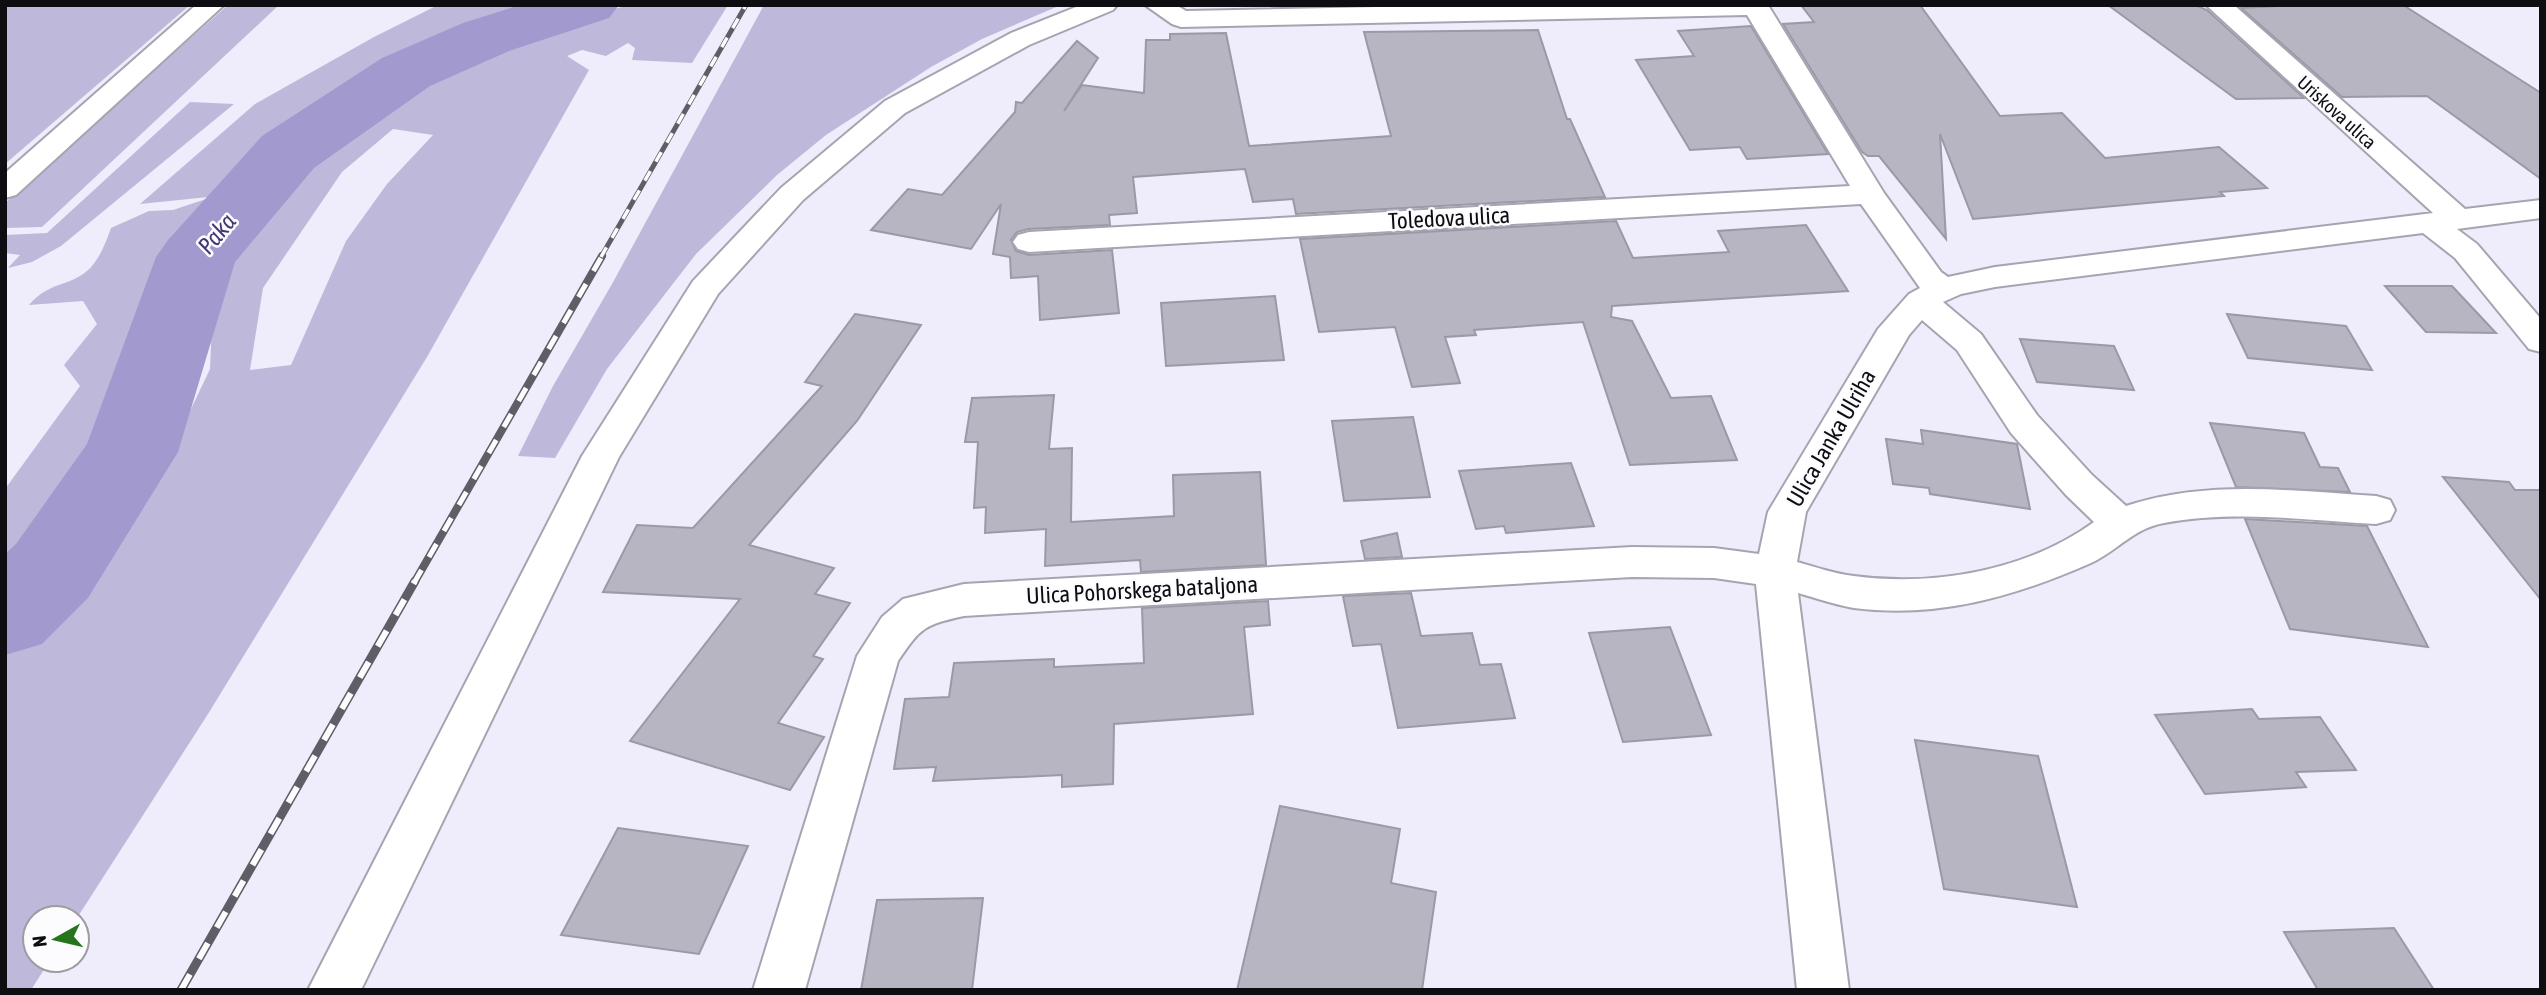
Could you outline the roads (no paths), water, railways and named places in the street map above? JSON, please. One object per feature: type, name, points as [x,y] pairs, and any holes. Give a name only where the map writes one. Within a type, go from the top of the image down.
[{"type":"street","points":[[5,188],[211,5]]},
{"type":"street","points":[[334,990],[601,456],[705,288],[792,194],[895,107],[1020,39],[1104,5]]},
{"type":"street","points":[[1158,5],[1181,19],[1755,6],[1870,194],[1930,279],[1931,295],[1969,342],[2024,424],[2078,485],[2120,523]]},
{"type":"street","name":"Uriskova ulica","points":[[2219,5],[2442,220],[2541,341]]},
{"type":"street","name":"Toledova ulica","points":[[1029,242],[1870,194]]},
{"type":"street","points":[[1931,295],[1994,277],[2541,209]]},
{"type":"street","name":"Ulica Janka Ulriha","points":[[1823,990],[1775,572],[1787,512],[1895,329],[1931,295]]},
{"type":"street","name":"Ulica Pohorskega bataljona","points":[[779,990],[878,656],[897,629],[918,610],[977,599],[1632,562],[1714,563],[1775,572],[1853,592],[1899,595],[1946,592],[1998,583],[2046,566],[2085,549],[2120,523],[2161,509],[2246,502],[2376,510]]},
{"type":"waterway","name":"Paka","points":[[5,615],[52,571],[131,452],[196,257],[288,152],[406,72],[486,37],[587,5]]},
{"type":"railway","points":[[601,257],[746,5]]},
{"type":"railway","points":[[414,583],[602,256]]},
{"type":"railway","points":[[181,990],[415,581]]}]
